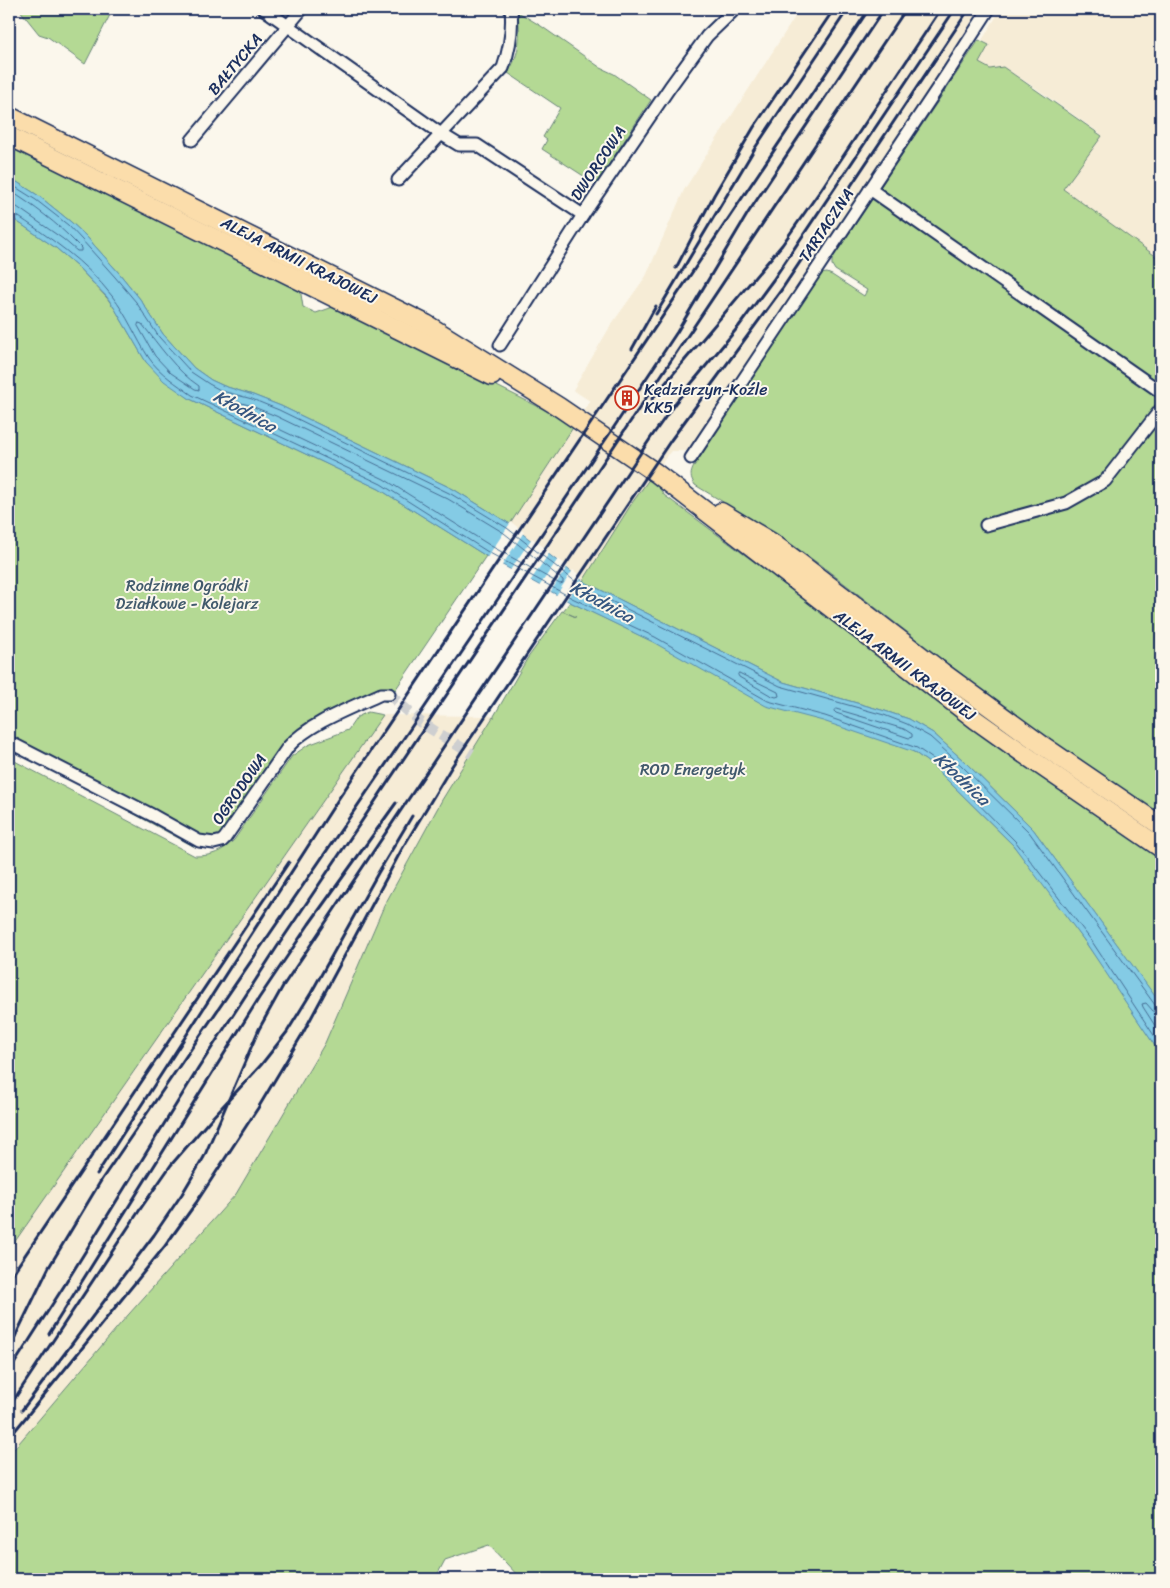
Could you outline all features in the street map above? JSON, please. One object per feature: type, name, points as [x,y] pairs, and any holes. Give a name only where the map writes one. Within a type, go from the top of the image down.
[{"type":"main road","name":"ALEJA ARMII KRAJOWEJ","points":[[9,116],[426,324],[472,351],[656,473],[738,522],[802,564],[942,672],[1042,745],[1161,826]]},
{"type":"main road","name":"ALEJA ARMII KRAJOWEJ","points":[[9,136],[342,300],[579,421]]},
{"type":"main road","name":"ALEJA ARMII KRAJOWEJ","points":[[656,473],[976,720],[1161,848]]},
{"type":"street","points":[[264,9],[458,145],[477,145],[583,214]]},
{"type":"street","name":"BAŁTYCKA","points":[[192,140],[302,9]]},
{"type":"street","points":[[398,180],[503,68],[510,47],[511,9]]},
{"type":"street","name":"DWORCOWA","points":[[500,345],[583,214],[670,87],[707,36],[735,9]]},
{"type":"street","name":"TARTACZNA","points":[[691,458],[948,74],[989,9]]},
{"type":"street","points":[[870,189],[1161,392]]},
{"type":"street","points":[[986,525],[1066,503],[1105,480],[1161,408]]},
{"type":"street","name":"OGRODOWA","points":[[9,742],[200,841],[214,843],[226,838],[295,738],[307,729],[385,694]]},
{"type":"shaded area","points":[[800,9],[983,9],[924,100],[687,451],[671,451],[632,503],[583,581],[510,524],[590,401],[573,390],[611,325],[646,276],[684,190]]},
{"type":"shaded area","points":[[1001,9],[1161,9],[1161,260],[1063,189],[1102,135],[1003,67],[990,69],[978,63],[989,45],[982,40]]},
{"type":"shaded area","points":[[383,715],[494,716],[442,800],[384,905],[325,1043],[236,1194],[121,1323],[13,1450],[9,1459],[9,1250]]},
{"type":"green space","points":[[19,9],[113,9],[85,64],[48,37],[39,34]]},
{"type":"green space","points":[[518,12],[651,100],[596,184],[542,149],[547,140],[543,137],[560,108],[508,73],[519,44]]},
{"type":"green space","points":[[979,40],[989,45],[979,63],[990,69],[1003,67],[1102,136],[1063,189],[1161,260],[1161,816],[1000,704],[783,538],[695,485],[691,478],[694,466],[820,274],[827,273],[832,275],[864,296],[867,290],[835,270],[832,265],[832,259]]},
{"type":"green space","points":[[9,144],[300,288],[303,307],[316,313],[336,306],[574,426],[510,524],[453,489],[281,406],[211,380],[194,368],[163,334],[140,299],[86,236],[39,196],[9,177]]},
{"type":"green space","name":"Rodzinne Ogródki Działkowe - Kolejarz","points":[[9,216],[56,248],[76,265],[115,309],[146,362],[190,399],[379,489],[486,556],[387,702],[378,699],[293,738],[248,803],[209,847],[195,847],[9,746]]},
{"type":"green space","points":[[650,478],[664,495],[849,632],[1161,853],[1161,1005],[1033,829],[933,733],[909,719],[783,682],[583,581]]},
{"type":"green space","name":"ROD Energetyk","points":[[570,602],[702,665],[900,742],[932,765],[1013,845],[1042,881],[1110,977],[1161,1055],[1161,1579],[521,1579],[489,1545],[445,1560],[435,1579],[9,1579],[9,1459],[13,1450],[121,1323],[236,1194],[325,1043],[384,906],[442,800],[494,718],[527,659],[562,611],[576,617],[563,611]]},
{"type":"green space","points":[[368,712],[383,715],[9,1250],[9,758],[195,856],[207,855],[225,848],[234,840],[292,756],[308,745],[348,730],[357,717]]},
{"type":"water","name":"Kłodnica","points":[[9,177],[39,196],[86,236],[140,299],[163,334],[194,368],[211,380],[281,406],[453,489],[510,524],[583,581],[783,682],[909,719],[933,733],[1033,829],[1160,1003],[1161,1055],[1086,943],[1013,845],[932,765],[914,752],[823,721],[766,706],[653,642],[570,602],[486,556],[379,489],[190,399],[164,381],[146,362],[107,297],[76,265],[56,248],[9,216]]},
{"type":"pier","points":[[511,522],[524,532],[501,567],[486,559]]},
{"type":"pier","points":[[532,538],[550,552],[529,583],[509,572]]},
{"type":"pier","points":[[558,559],[568,566],[549,594],[538,588]]},
{"type":"pier","points":[[573,570],[582,577],[565,602],[555,597]]},
{"type":"tunnel","points":[[389,694],[420,722],[472,754]]},
{"type":"railway","points":[[676,268],[714,195],[754,127],[834,9]]},
{"type":"railway","points":[[656,314],[755,148],[848,9]]},
{"type":"railway","points":[[97,1174],[339,798],[869,9]]},
{"type":"railway","points":[[9,1349],[49,1267],[102,1179],[608,436],[677,332],[748,213],[884,9]]},
{"type":"railway","points":[[9,1372],[198,1069],[277,947],[906,9]]},
{"type":"railway","points":[[652,399],[782,245],[941,9]]},
{"type":"railway","points":[[22,1410],[154,1235],[182,1194],[204,1157],[259,1029],[283,986],[652,436],[676,402],[739,326],[773,280],[955,9]]},
{"type":"railway","points":[[9,1438],[165,1246],[196,1203],[258,1108],[303,1033],[402,849],[452,766],[671,440],[782,289],[969,9]]},
{"type":"railway","points":[[632,349],[656,306]]},
{"type":"railway","points":[[49,1334],[259,998],[309,924],[396,803]]},
{"type":"railway","points":[[9,1407],[171,1165],[261,1065],[287,1032],[412,816]]},
{"type":"railway","points":[[9,1279],[289,862]]},
{"type":"place","name":"Kędzierzyn-Koźle KK5","points":[[627,398]]}]
